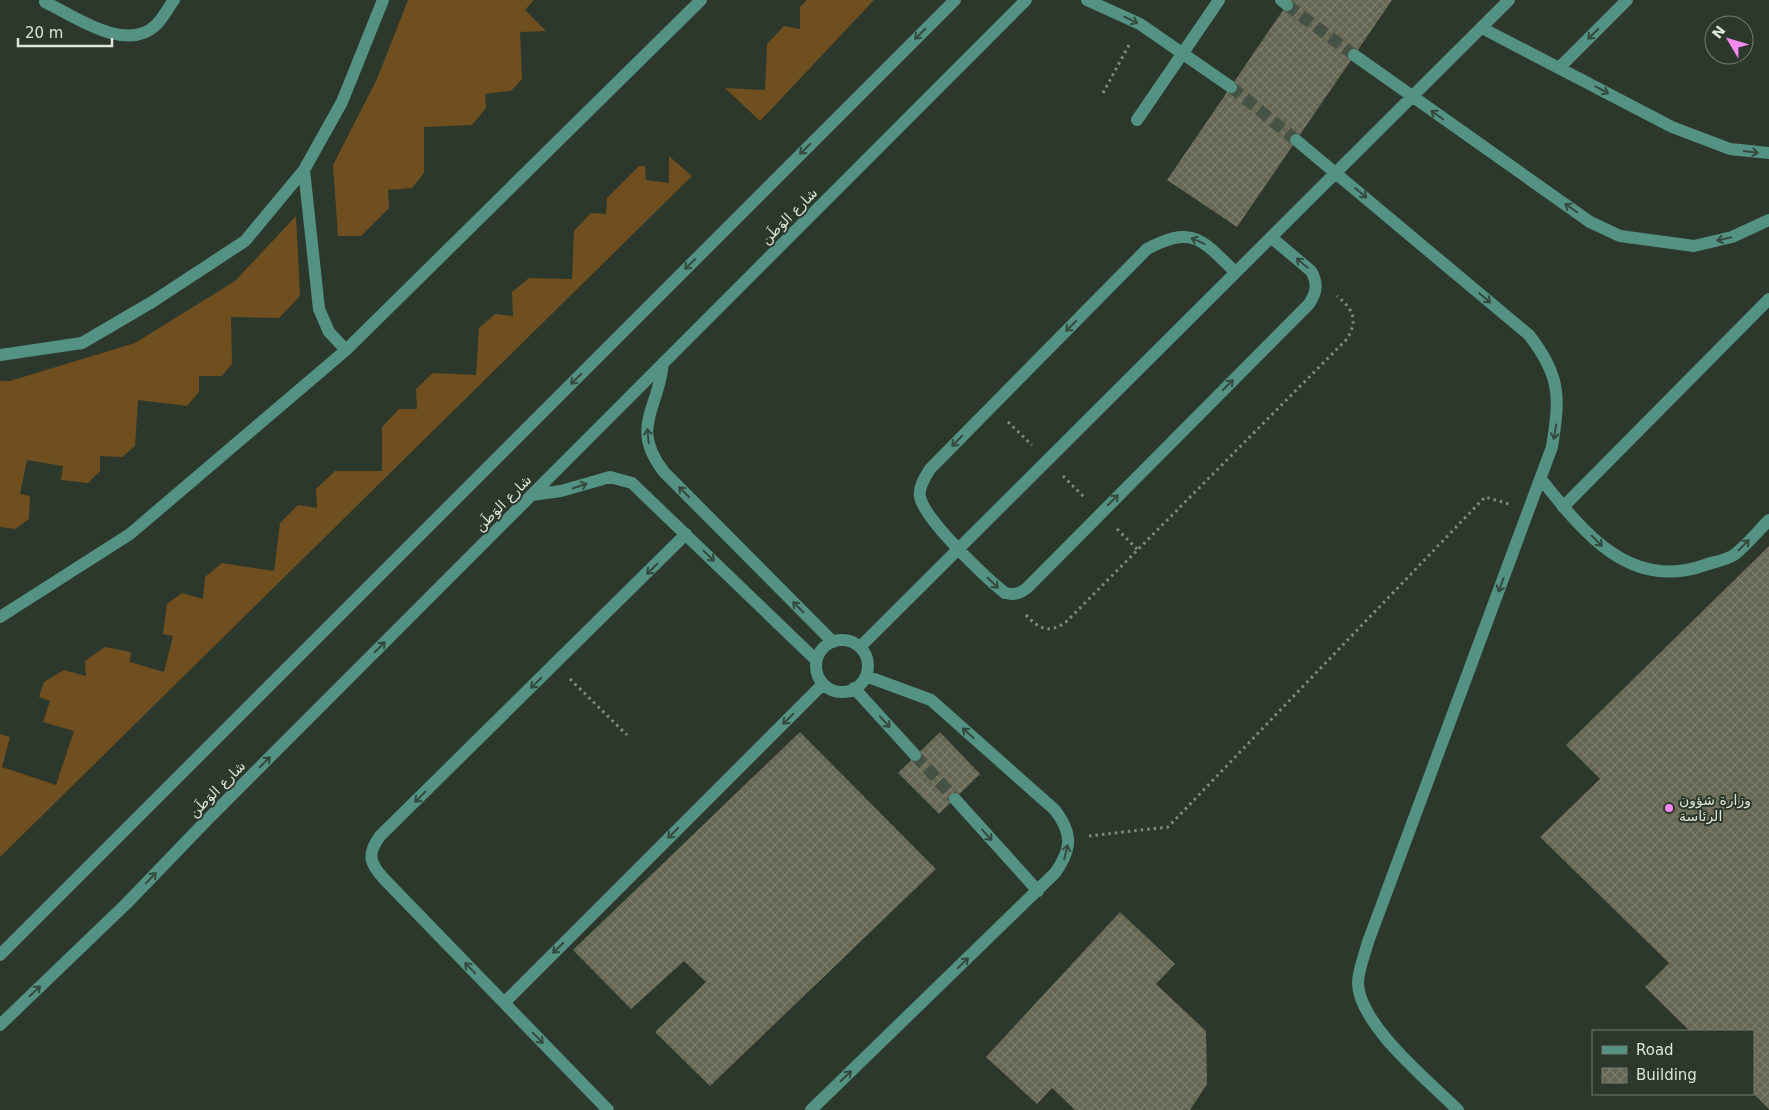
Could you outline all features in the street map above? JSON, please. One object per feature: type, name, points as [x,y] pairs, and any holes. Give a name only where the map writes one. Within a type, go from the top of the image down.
[{"type":"street","points":[[45,2],[112,34],[130,36],[144,33],[156,25],[174,0]]},
{"type":"street","points":[[0,355],[82,343],[152,302],[245,241],[304,170],[342,102],[383,0]]},
{"type":"street","points":[[0,616],[130,534],[346,350],[701,0]]},
{"type":"street","points":[[0,955],[955,0]]},
{"type":"street","name":"شارع الوَطَن","points":[[0,1025],[127,903],[1026,0]]},
{"type":"street","points":[[1087,0],[1140,24],[1230,87]]},
{"type":"street","points":[[1137,120],[1219,0]]},
{"type":"street","points":[[860,647],[1510,0]]},
{"type":"street","points":[[1559,68],[1628,0]]},
{"type":"street","points":[[1482,28],[1672,127],[1730,149],[1769,153]]},
{"type":"street","points":[[1354,55],[1590,222],[1620,236],[1694,246],[1732,237],[1769,220]]},
{"type":"street","points":[[1296,140],[1529,335],[1544,354],[1555,380],[1558,408],[1552,447],[1368,942],[1358,983],[1368,1014],[1390,1043],[1458,1110]]},
{"type":"street","points":[[304,170],[320,308],[329,332],[346,350]]},
{"type":"street","points":[[1235,272],[1211,248],[1196,239],[1179,235],[1148,249],[985,412],[926,475],[919,495],[924,509],[958,548],[1005,593],[1021,593],[1027,588],[1310,304],[1316,291],[1315,278],[1311,271],[1272,238]]},
{"type":"street","points":[[1563,506],[1769,299]]},
{"type":"street","points":[[663,363],[660,382],[647,420],[648,441],[655,459],[664,472],[833,642]]},
{"type":"street","points":[[1541,478],[1563,506],[1608,552],[1647,571],[1687,572],[1733,556],[1769,520]]},
{"type":"street","points":[[532,495],[561,492],[598,479],[621,479],[641,489],[816,660]]},
{"type":"street","points":[[608,1110],[374,869],[371,856],[373,846],[686,534]]},
{"type":"street","points":[[847,640],[860,647],[867,660],[866,676],[854,688],[838,692],[823,684],[815,669],[819,652],[833,642],[847,640]]},
{"type":"street","points":[[812,1110],[1038,891],[1066,857],[1069,838],[1065,823],[1055,810],[931,700],[866,676]]},
{"type":"street","points":[[504,1003],[823,684]]},
{"type":"street","points":[[854,688],[916,755]]},
{"type":"street","points":[[955,799],[1038,891]]},
{"type":"path","points":[[1103,93],[1140,24]]},
{"type":"path","points":[[1005,593],[1035,625],[1049,630],[1058,628],[1347,339],[1352,330],[1355,317],[1351,308],[1315,278]]},
{"type":"path","points":[[1069,838],[1168,827],[1485,497],[1529,510]]},
{"type":"path","points":[[555,664],[627,736]]},
{"type":"shaded area","points":[[408,0],[534,0],[525,10],[546,31],[520,32],[522,79],[511,91],[485,94],[486,108],[472,125],[424,127],[424,173],[412,188],[388,190],[389,208],[361,236],[338,236],[333,165],[377,79]]},
{"type":"shaded area","points":[[807,0],[874,0],[760,121],[725,88],[765,90],[767,44],[784,26],[800,29],[800,7]]},
{"type":"shaded area","points":[[669,156],[692,176],[0,857],[0,734],[10,737],[2,767],[56,785],[74,731],[43,722],[50,701],[39,697],[44,682],[64,670],[86,676],[85,661],[105,647],[131,652],[130,662],[164,672],[173,636],[163,634],[167,604],[182,593],[203,599],[205,577],[222,563],[274,571],[280,523],[298,505],[317,508],[316,489],[335,471],[382,471],[382,427],[399,409],[417,409],[416,389],[433,373],[476,375],[479,328],[495,314],[513,316],[512,292],[529,278],[572,279],[574,231],[591,213],[606,214],[607,198],[639,166],[645,166],[646,180],[669,183]]},
{"type":"shaded area","points":[[296,216],[300,296],[279,318],[231,317],[232,364],[222,376],[199,376],[199,392],[187,406],[138,400],[135,446],[122,457],[100,456],[100,471],[88,483],[61,480],[63,466],[27,460],[20,494],[30,496],[29,519],[15,529],[0,527],[0,381],[10,381],[135,343],[235,281]]},
{"type":"building","points":[[1290,0],[1392,0],[1237,227],[1167,180]]},
{"type":"building","name":"وزارة شؤون الرئاسة","points":[[1769,546],[1769,1109],[1754,1094],[1754,1030],[1689,1030],[1645,987],[1669,963],[1540,837],[1600,779],[1566,745]]},
{"type":"building","points":[[800,732],[936,869],[710,1086],[655,1032],[706,982],[684,961],[631,1009],[573,950]]},
{"type":"building","points":[[940,732],[980,774],[939,814],[898,773]]},
{"type":"building","points":[[1120,912],[1175,964],[1156,984],[1206,1031],[1207,1084],[1190,1110],[1075,1110],[1052,1088],[1037,1104],[986,1057]]},
{"type":"tunnel","points":[[1287,5],[1354,55]]},
{"type":"tunnel","points":[[1231,87],[1296,140]]},
{"type":"tunnel","points":[[915,755],[955,799]]},
{"type":"place","name":"وزارة شؤون الرئاسة","points":[[1669,808]]}]
